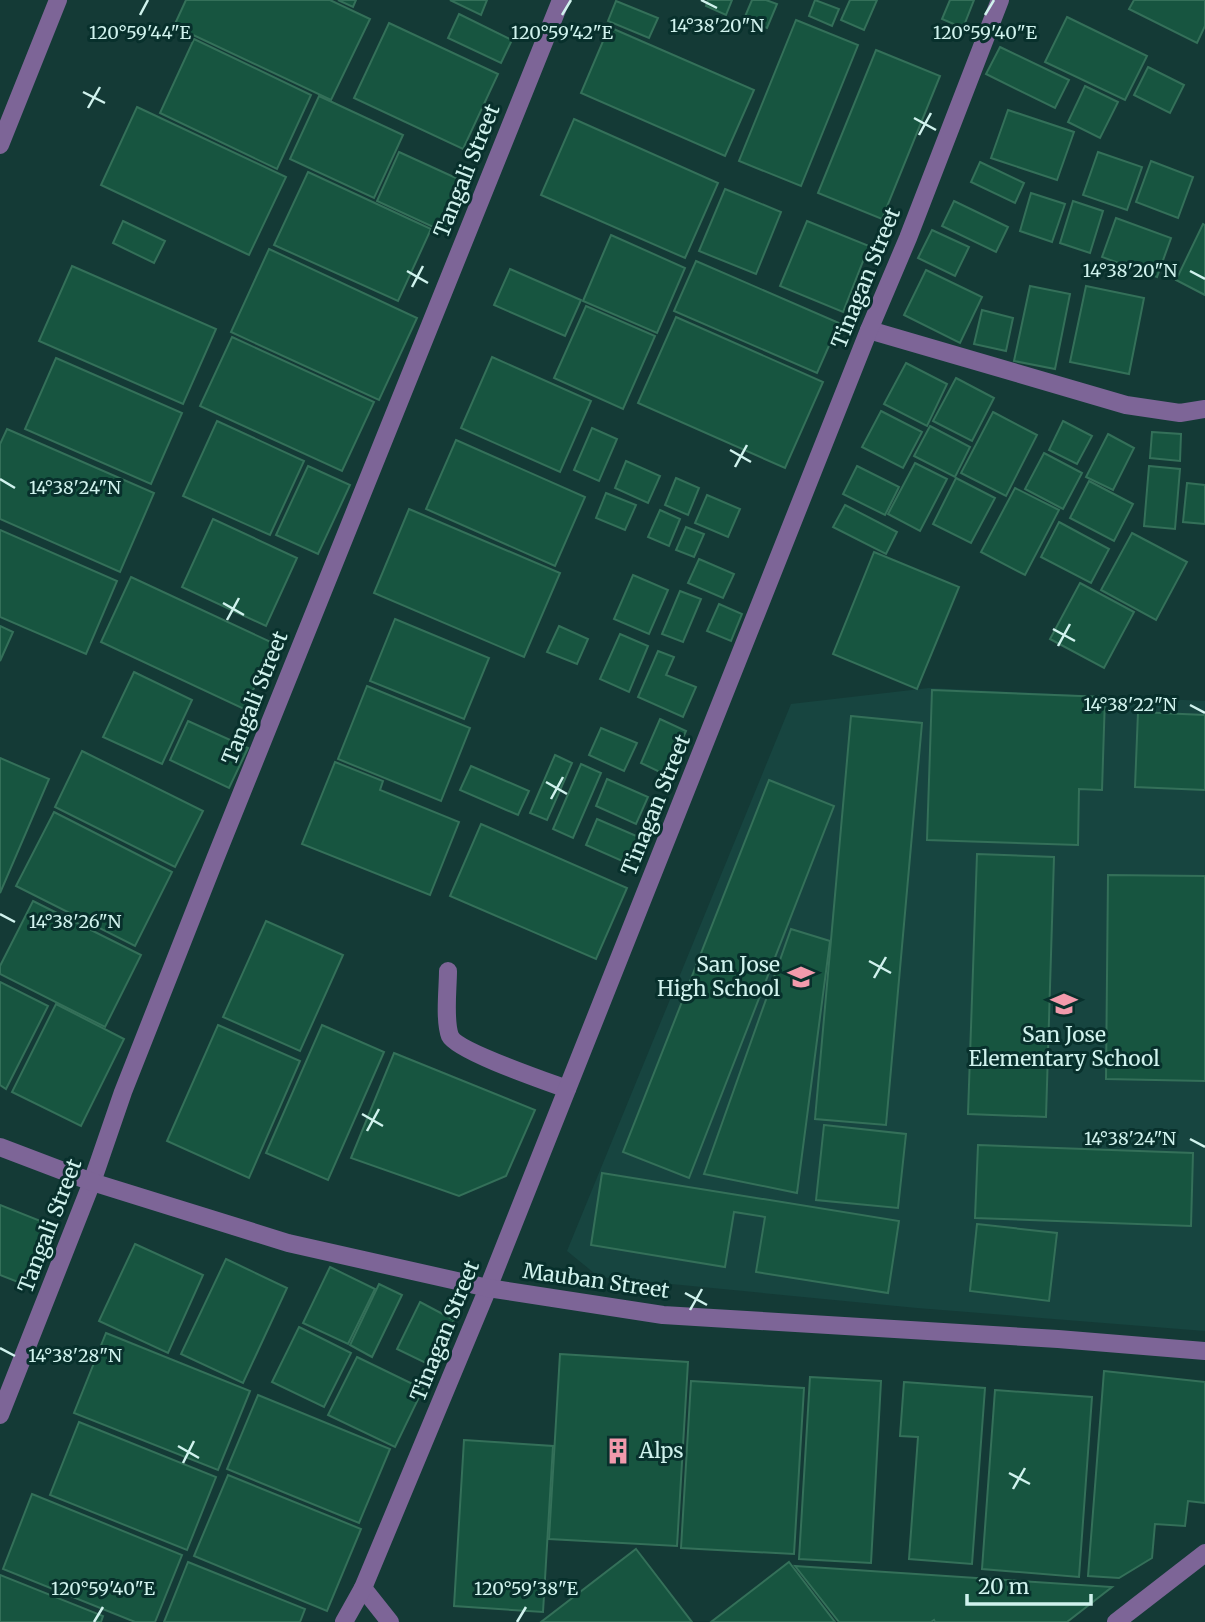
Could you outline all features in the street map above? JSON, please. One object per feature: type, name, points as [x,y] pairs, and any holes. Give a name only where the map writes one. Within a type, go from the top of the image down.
[{"type":"street","points":[[0,145],[58,0]]},
{"type":"street","name":"Tangali Street","points":[[0,1415],[220,846],[561,0]]},
{"type":"street","name":"Tinagan Street","points":[[344,1622],[363,1588],[488,1288],[908,238],[1000,0]]},
{"type":"street","points":[[869,330],[1126,405],[1180,413],[1205,409]]},
{"type":"street","points":[[447,971],[450,1037],[459,1045],[522,1074],[567,1089]]},
{"type":"street","name":"Mauban Street","points":[[0,1147],[92,1182],[288,1242],[488,1288],[663,1315],[1058,1339],[1205,1351]]},
{"type":"street","points":[[1116,1622],[1205,1553]]},
{"type":"street","points":[[363,1588],[390,1622]]},
{"type":"shaded area","points":[[929,688],[1205,701],[1205,1331],[917,1308],[599,1277],[567,1251],[791,704]]},
{"type":"building","points":[[186,0],[330,0],[370,19],[331,100],[174,26]]},
{"type":"building","points":[[338,0],[356,0],[353,7]]},
{"type":"building","points":[[450,0],[487,0],[481,15]]},
{"type":"building","points":[[708,0],[732,0],[726,15],[706,6]]},
{"type":"building","points":[[752,0],[766,0],[777,4],[767,28],[744,19]]},
{"type":"building","points":[[815,0],[839,9],[832,26],[809,16]]},
{"type":"building","points":[[850,0],[877,0],[864,30],[841,20]]},
{"type":"building","points":[[950,0],[974,0],[963,28],[942,19]]},
{"type":"building","points":[[1134,0],[1205,0],[1205,26],[1197,43],[1129,9]]},
{"type":"building","points":[[616,1],[658,18],[649,38],[608,21]]},
{"type":"building","points":[[459,14],[512,40],[501,63],[448,38]]},
{"type":"building","points":[[1067,17],[1147,56],[1125,100],[1045,62]]},
{"type":"building","points":[[796,20],[858,45],[801,186],[739,161]]},
{"type":"building","points":[[389,23],[498,74],[463,149],[354,98]]},
{"type":"building","points":[[609,27],[754,90],[725,156],[581,93]]},
{"type":"building","points":[[194,39],[311,95],[277,169],[160,113]]},
{"type":"building","points":[[1000,47],[1069,80],[1055,108],[986,74]]},
{"type":"building","points":[[876,50],[940,76],[882,219],[818,193]]},
{"type":"building","points":[[1148,67],[1184,85],[1170,113],[1134,95]]},
{"type":"building","points":[[1085,86],[1118,102],[1100,138],[1068,122]]},
{"type":"building","points":[[319,96],[403,135],[374,198],[290,159]]},
{"type":"building","points":[[137,107],[286,177],[249,255],[101,185]]},
{"type":"building","points":[[1008,110],[1074,132],[1057,180],[991,158]]},
{"type":"building","points":[[574,119],[718,183],[685,258],[541,195]]},
{"type":"building","points":[[399,152],[467,183],[444,232],[377,201]]},
{"type":"building","points":[[1098,152],[1142,167],[1127,210],[1083,195]]},
{"type":"building","points":[[1151,161],[1193,177],[1178,218],[1136,202]]},
{"type":"building","points":[[980,162],[1024,183],[1015,203],[971,182]]},
{"type":"building","points":[[308,172],[431,229],[398,301],[274,245]]},
{"type":"building","points":[[725,189],[781,212],[756,274],[699,251]]},
{"type":"building","points":[[1031,193],[1065,204],[1052,242],[1020,231]]},
{"type":"building","points":[[954,201],[1008,227],[996,252],[942,226]]},
{"type":"building","points":[[1073,201],[1103,211],[1090,253],[1060,243]]},
{"type":"building","points":[[1116,218],[1171,238],[1157,277],[1102,257]]},
{"type":"building","points":[[123,221],[165,241],[154,263],[113,243]]},
{"type":"building","points":[[807,221],[869,246],[843,312],[780,286]]},
{"type":"building","points":[[1203,224],[1205,225],[1205,295],[1176,280]]},
{"type":"building","points":[[932,230],[969,247],[955,276],[918,258]]},
{"type":"building","points":[[611,235],[685,268],[657,333],[583,301]]},
{"type":"building","points":[[269,249],[417,318],[379,400],[231,332]]},
{"type":"building","points":[[696,261],[839,323],[817,373],[674,311]]},
{"type":"building","points":[[72,266],[216,329],[183,404],[39,341]]},
{"type":"building","points":[[510,269],[581,300],[565,336],[494,305]]},
{"type":"building","points":[[926,270],[982,297],[960,343],[904,315]]},
{"type":"building","points":[[1030,286],[1070,294],[1055,369],[1014,361]]},
{"type":"building","points":[[1086,286],[1144,298],[1129,374],[1070,362]]},
{"type":"building","points":[[586,306],[655,336],[623,409],[554,378]]},
{"type":"building","points":[[982,310],[1013,318],[1006,351],[974,344]]},
{"type":"building","points":[[676,317],[823,382],[785,468],[638,403]]},
{"type":"building","points":[[232,337],[374,402],[342,471],[200,406]]},
{"type":"building","points":[[492,357],[591,401],[560,472],[461,428]]},
{"type":"building","points":[[56,358],[182,413],[151,484],[25,429]]},
{"type":"building","points":[[906,363],[947,384],[927,426],[884,404]]},
{"type":"building","points":[[956,378],[994,398],[972,441],[933,421]]},
{"type":"building","points":[[881,411],[922,432],[903,468],[862,447]]},
{"type":"building","points":[[993,412],[1037,435],[1006,496],[961,473]]},
{"type":"building","points":[[217,421],[304,461],[270,535],[183,496]]},
{"type":"building","points":[[1063,421],[1092,436],[1077,464],[1049,450]]},
{"type":"building","points":[[930,426],[970,447],[955,477],[914,456]]},
{"type":"building","points":[[592,428],[617,439],[599,481],[574,470]]},
{"type":"building","points":[[7,429],[154,493],[120,572],[0,519],[0,444]]},
{"type":"building","points":[[1152,432],[1181,434],[1180,461],[1150,458]]},
{"type":"building","points":[[1108,434],[1134,448],[1113,490],[1086,477]]},
{"type":"building","points":[[456,440],[585,497],[555,566],[426,509]]},
{"type":"building","points":[[1044,453],[1082,473],[1063,509],[1025,489]]},
{"type":"building","points":[[626,461],[660,476],[648,503],[615,488]]},
{"type":"building","points":[[915,463],[947,479],[920,531],[888,514]]},
{"type":"building","points":[[308,466],[350,485],[318,554],[276,535]]},
{"type":"building","points":[[857,466],[899,487],[885,515],[843,494]]},
{"type":"building","points":[[1149,466],[1180,469],[1175,529],[1144,526]]},
{"type":"building","points":[[676,478],[699,488],[688,515],[665,505]]},
{"type":"building","points":[[956,478],[995,498],[971,543],[933,524]]},
{"type":"building","points":[[1089,481],[1133,504],[1114,541],[1070,518]]},
{"type":"building","points":[[1187,483],[1205,485],[1205,524],[1183,522]]},
{"type":"building","points":[[1015,488],[1059,510],[1025,575],[981,552]]},
{"type":"building","points":[[606,493],[636,505],[625,530],[596,518]]},
{"type":"building","points":[[707,495],[740,509],[728,537],[695,523]]},
{"type":"building","points":[[845,505],[897,532],[886,554],[833,527]]},
{"type":"building","points":[[409,509],[560,573],[524,657],[374,593]]},
{"type":"building","points":[[660,510],[680,519],[669,546],[648,537]]},
{"type":"building","points":[[213,519],[297,558],[266,626],[182,587]]},
{"type":"building","points":[[1059,522],[1109,549],[1091,583],[1041,557]]},
{"type":"building","points":[[686,527],[704,534],[694,557],[676,550]]},
{"type":"building","points":[[0,530],[117,581],[86,654],[0,617]]},
{"type":"building","points":[[1132,533],[1187,562],[1156,620],[1101,590]]},
{"type":"building","points":[[874,552],[959,587],[917,689],[833,654]]},
{"type":"building","points":[[699,559],[734,574],[723,598],[688,583]]},
{"type":"building","points":[[633,575],[668,590],[649,634],[614,619]]},
{"type":"building","points":[[131,577],[275,644],[244,709],[101,642]]},
{"type":"building","points":[[1080,583],[1134,612],[1104,668],[1050,639]]},
{"type":"building","points":[[680,591],[701,599],[683,642],[662,634]]},
{"type":"building","points":[[719,604],[742,614],[731,641],[707,631]]},
{"type":"building","points":[[395,619],[489,658],[464,719],[370,681]]},
{"type":"building","points":[[0,626],[13,632],[0,661]]},
{"type":"building","points":[[559,626],[588,639],[577,664],[547,652]]},
{"type":"building","points":[[620,634],[648,646],[629,692],[600,679]]},
{"type":"building","points":[[658,651],[674,657],[666,675],[696,687],[683,717],[638,697]]},
{"type":"building","points":[[134,672],[192,700],[162,764],[103,737]]},
{"type":"building","points":[[367,686],[470,728],[441,801],[338,759]]},
{"type":"building","points":[[932,690],[1105,697],[1102,790],[1079,789],[1078,845],[927,840]]},
{"type":"building","points":[[1138,712],[1205,715],[1205,790],[1135,787]]},
{"type":"building","points":[[851,716],[922,723],[886,1125],[815,1119]]},
{"type":"building","points":[[660,719],[686,731],[666,775],[641,763]]},
{"type":"building","points":[[188,721],[248,748],[229,788],[170,760]]},
{"type":"building","points":[[601,728],[637,743],[624,771],[589,755]]},
{"type":"building","points":[[82,751],[203,811],[175,867],[55,807]]},
{"type":"building","points":[[555,755],[572,763],[547,820],[530,813]]},
{"type":"building","points":[[0,758],[49,779],[0,893]]},
{"type":"building","points":[[335,762],[383,781],[380,790],[459,822],[430,895],[302,844]]},
{"type":"building","points":[[581,764],[601,773],[573,838],[553,829]]},
{"type":"building","points":[[471,766],[529,791],[518,815],[460,790]]},
{"type":"building","points":[[607,779],[648,797],[636,824],[596,806]]},
{"type":"building","points":[[769,780],[834,806],[689,1178],[623,1152]]},
{"type":"building","points":[[54,812],[172,872],[135,946],[16,886]]},
{"type":"building","points":[[597,819],[641,838],[629,864],[586,845]]},
{"type":"building","points":[[481,824],[627,888],[596,959],[450,896]]},
{"type":"building","points":[[977,854],[1054,857],[1046,1117],[968,1114]]},
{"type":"building","points":[[1108,875],[1205,876],[1205,1081],[1106,1079]]},
{"type":"building","points":[[33,901],[141,955],[105,1027],[0,974],[0,966]]},
{"type":"building","points":[[266,921],[343,955],[300,1051],[223,1017]]},
{"type":"building","points":[[791,929],[830,941],[797,1193],[704,1174]]},
{"type":"building","points":[[0,982],[48,1006],[6,1089],[0,1085]]},
{"type":"building","points":[[56,1004],[124,1039],[81,1126],[12,1092]]},
{"type":"building","points":[[218,1025],[300,1061],[249,1178],[167,1141]]},
{"type":"building","points":[[322,1025],[384,1052],[328,1180],[266,1153]]},
{"type":"building","points":[[394,1053],[535,1110],[506,1176],[459,1196],[351,1158]]},
{"type":"building","points":[[824,1125],[906,1134],[898,1208],[816,1200]]},
{"type":"building","points":[[978,1145],[1193,1153],[1191,1226],[975,1218]]},
{"type":"building","points":[[602,1173],[899,1221],[888,1293],[756,1272],[765,1217],[734,1212],[725,1267],[591,1245]]},
{"type":"building","points":[[0,1205],[48,1224],[23,1284],[0,1275]]},
{"type":"building","points":[[977,1224],[1057,1233],[1049,1301],[970,1291]]},
{"type":"building","points":[[135,1244],[203,1275],[168,1353],[99,1321]]},
{"type":"building","points":[[226,1259],[287,1288],[243,1383],[181,1354]]},
{"type":"building","points":[[330,1267],[375,1289],[348,1344],[303,1323]]},
{"type":"building","points":[[379,1284],[402,1295],[372,1357],[350,1345]]},
{"type":"building","points":[[420,1302],[454,1320],[432,1366],[397,1349]]},
{"type":"building","points":[[299,1327],[351,1353],[324,1407],[272,1382]]},
{"type":"building","points":[[106,1333],[250,1391],[218,1470],[74,1413]]},
{"type":"building","name":"Alps","points":[[560,1354],[688,1362],[677,1546],[549,1539]]},
{"type":"building","points":[[357,1357],[423,1389],[395,1447],[328,1415]]},
{"type":"building","points":[[1104,1371],[1205,1382],[1205,1503],[1188,1501],[1185,1526],[1155,1524],[1152,1558],[1119,1578],[1088,1576]]},
{"type":"building","points":[[810,1377],[881,1381],[871,1563],[799,1559]]},
{"type":"building","points":[[691,1381],[804,1388],[794,1554],[681,1548]]},
{"type":"building","points":[[904,1382],[985,1388],[972,1564],[909,1559],[918,1437],[900,1436]]},
{"type":"building","points":[[995,1390],[1092,1397],[1079,1577],[982,1569]]},
{"type":"building","points":[[258,1395],[390,1449],[359,1523],[227,1469]]},
{"type":"building","points":[[79,1422],[216,1477],[187,1550],[50,1495]]},
{"type":"building","points":[[464,1440],[553,1446],[543,1612],[454,1606]]},
{"type":"building","points":[[228,1475],[361,1529],[327,1611],[194,1556]]},
{"type":"building","points":[[32,1494],[182,1555],[155,1622],[135,1622],[3,1569]]},
{"type":"building","points":[[636,1549],[692,1622],[541,1622]]},
{"type":"building","points":[[188,1562],[305,1609],[300,1622],[164,1622]]},
{"type":"building","points":[[789,1562],[835,1622],[711,1622]]},
{"type":"building","points":[[795,1566],[1112,1587],[1067,1622],[839,1622]]},
{"type":"building","points":[[0,1575],[103,1616],[101,1622],[0,1622]]},
{"type":"place","name":"San Jose High School","points":[[801,977]]},
{"type":"place","name":"San Jose Elementary School","points":[[1064,1004]]},
{"type":"place","name":"Alps","points":[[618,1451]]}]
